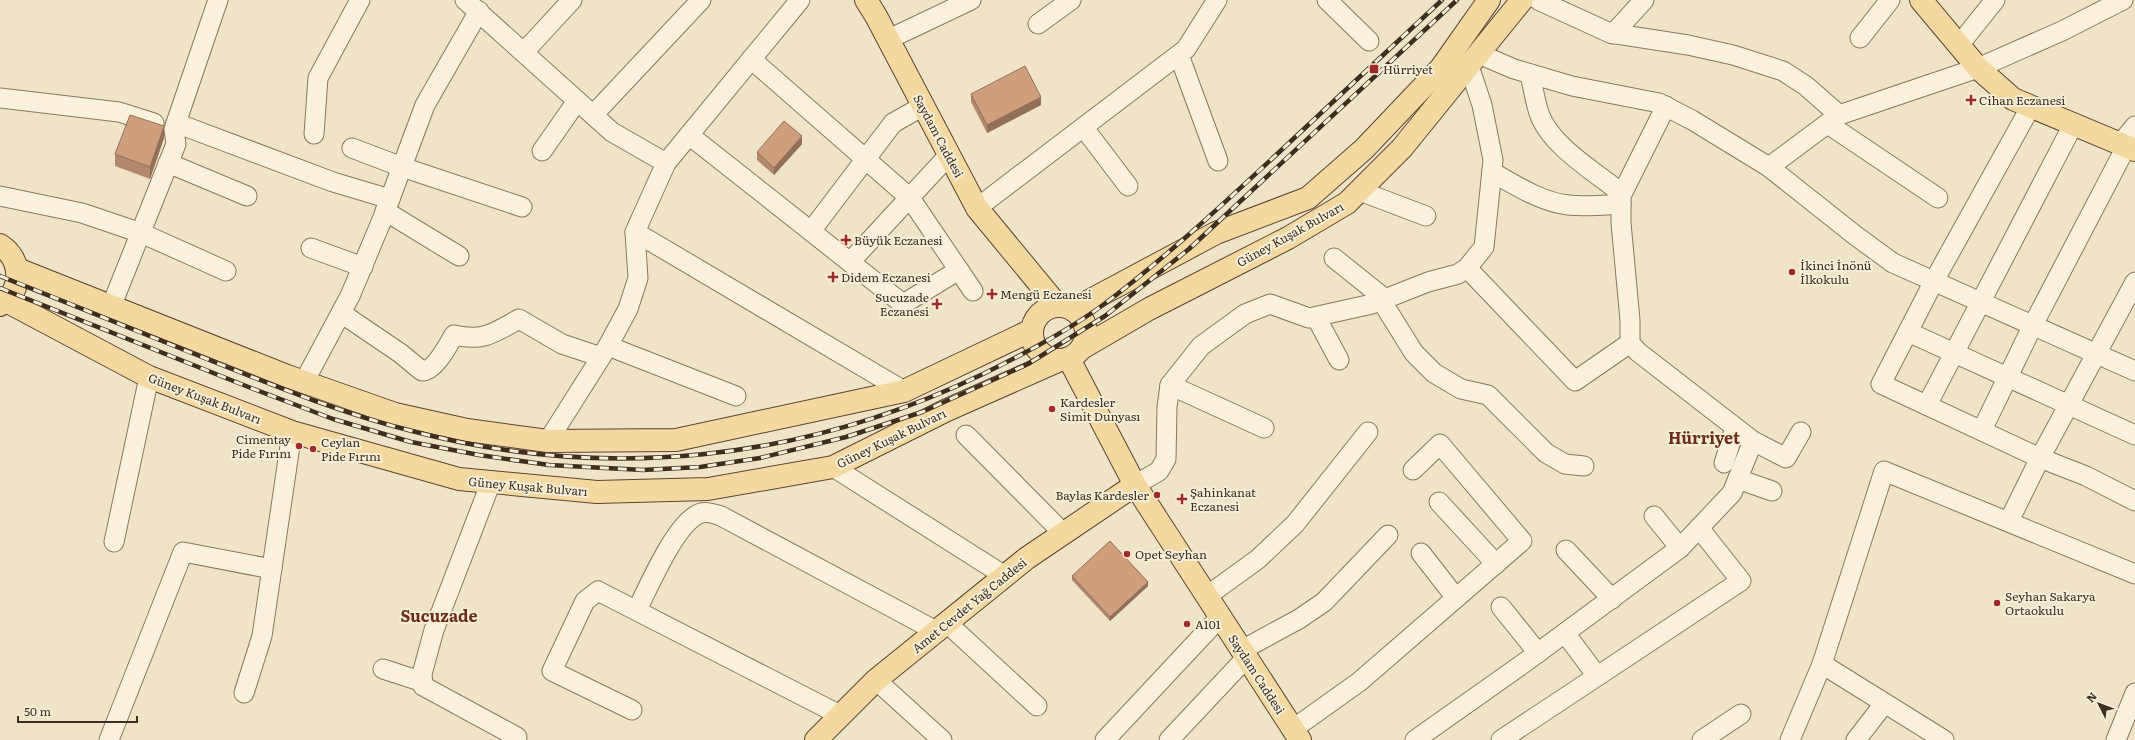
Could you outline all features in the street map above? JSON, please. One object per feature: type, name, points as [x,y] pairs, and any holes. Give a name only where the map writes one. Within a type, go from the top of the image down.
[{"type":"main road","name":"Saydam Caddesi","points":[[866,0],[889,39],[977,208],[1023,265],[1065,307]]},
{"type":"main road","name":"Güney Kuşak Bulvarı","points":[[3,303],[149,377],[292,432],[459,479],[597,492],[708,489],[833,467],[947,410],[1070,356],[1150,309],[1288,238],[1347,203],[1402,148],[1522,0]]},
{"type":"main road","points":[[1921,0],[1978,68],[2013,99],[2074,123],[2129,141]]},
{"type":"main road","name":"Güney Kuşak Bulvarı","points":[[1065,307],[1216,233],[1308,198],[1364,149],[1441,68],[1488,1]]},
{"type":"main road","points":[[2,242],[14,258],[18,269],[17,281],[13,292],[3,303]]},
{"type":"main road","points":[[18,269],[304,382],[395,414],[467,430],[548,441],[676,440],[904,391],[1033,325],[1048,308],[1065,307],[1081,315],[1086,327],[1086,340],[1070,356],[1050,359],[1036,348],[1032,339],[1033,325],[1023,265]]},
{"type":"main road","name":"Saydam Caddesi","points":[[1070,356],[1135,485],[1296,734]]},
{"type":"main road","name":"Amet Cevdet Yağ Caddesi","points":[[816,740],[876,680],[1027,558],[1135,485]]},
{"type":"street","points":[[111,307],[176,144],[175,126],[218,0]]},
{"type":"street","points":[[314,134],[318,78],[360,0]]},
{"type":"street","points":[[524,52],[572,0]]},
{"type":"street","points":[[593,115],[701,0]]},
{"type":"street","points":[[548,441],[605,352],[628,309],[638,278],[635,232],[666,163],[800,0]]},
{"type":"street","points":[[889,39],[971,0]]},
{"type":"street","points":[[1038,24],[1071,0]]},
{"type":"street","points":[[977,208],[1186,49],[1217,0]]},
{"type":"street","points":[[1327,0],[1369,41]]},
{"type":"street","points":[[1538,0],[1613,34],[1688,45],[1733,55],[1783,71],[1806,86],[1834,119],[1938,198]]},
{"type":"street","points":[[1613,34],[1644,0]]},
{"type":"street","points":[[1860,38],[1890,0]]},
{"type":"street","points":[[1959,45],[1995,0]]},
{"type":"street","points":[[1769,168],[1834,119],[1978,68],[2062,31],[2123,0]]},
{"type":"street","points":[[304,382],[341,313],[363,267],[425,105],[472,6],[612,132],[666,163]]},
{"type":"street","points":[[1179,54],[1218,161]]},
{"type":"street","points":[[751,59],[910,198],[973,291]]},
{"type":"street","points":[[1135,485],[1159,471],[1166,459],[1167,407],[1170,385],[1202,346],[1245,314],[1270,304],[1310,318],[1383,300],[1428,282],[1458,274],[1467,268],[1484,247],[1493,160],[1474,60],[1572,86],[1659,103],[1666,106],[1692,120],[1769,168],[1893,264],[2135,371]]},
{"type":"street","points":[[1530,74],[1540,114],[1549,131],[1567,150],[1616,189],[1621,200],[1621,231],[1630,320],[1630,342],[1638,352],[1753,441],[1786,458],[1801,432]]},
{"type":"street","points":[[0,98],[119,112],[175,126],[334,182],[388,205],[459,256]]},
{"type":"street","points":[[542,151],[577,101]]},
{"type":"street","points":[[811,231],[866,161],[893,123],[923,106]]},
{"type":"street","points":[[1621,200],[1666,106]]},
{"type":"street","points":[[2030,106],[1934,282],[1881,384],[2040,458],[2086,476],[2135,500]]},
{"type":"street","points":[[1927,405],[2074,123]]},
{"type":"street","points":[[1084,128],[1128,186]]},
{"type":"street","points":[[689,135],[903,304],[959,270]]},
{"type":"street","points":[[1982,430],[2033,325],[2129,141]]},
{"type":"street","points":[[352,148],[402,167],[522,206]]},
{"type":"street","points":[[850,262],[949,155]]},
{"type":"street","points":[[168,163],[247,196]]},
{"type":"street","points":[[1492,172],[1537,196],[1567,205],[1591,206],[1621,200]]},
{"type":"street","points":[[1360,191],[1426,216]]},
{"type":"street","points":[[0,196],[82,213],[141,233],[226,271]]},
{"type":"street","points":[[635,232],[904,391]]},
{"type":"street","points":[[311,248],[363,267]]},
{"type":"street","points":[[1334,258],[1383,300],[1414,353],[1434,373],[1461,389],[1488,395],[1546,453],[1565,464],[1584,466]]},
{"type":"street","points":[[1467,268],[1575,381],[1630,342]]},
{"type":"street","points":[[2009,521],[2040,458],[2070,406],[2096,353],[2135,282]]},
{"type":"street","points":[[341,313],[400,352],[422,371],[431,368],[454,335],[471,339],[488,337],[519,319],[562,344],[605,352],[736,396]]},
{"type":"street","points":[[1316,317],[1339,360]]},
{"type":"street","points":[[1908,332],[2135,435]]},
{"type":"street","points":[[114,542],[149,377]]},
{"type":"street","points":[[1170,385],[1264,428]]},
{"type":"street","points":[[1724,463],[1735,428]]},
{"type":"street","points":[[244,693],[262,636],[292,432]]},
{"type":"street","points":[[1207,596],[1258,559],[1290,529],[1368,432]]},
{"type":"street","points":[[966,435],[1064,534]]},
{"type":"street","points":[[1415,740],[1538,653],[1680,548],[1732,493],[1753,441]]},
{"type":"street","points":[[1296,734],[1359,682],[1522,541],[1440,444],[1413,470]]},
{"type":"street","points":[[833,467],[1005,576]]},
{"type":"street","points":[[1790,740],[1822,664],[1884,472],[2009,521],[2135,574]]},
{"type":"street","points":[[1738,479],[1772,491]]},
{"type":"street","points":[[491,482],[434,630],[422,674],[423,686],[516,737]]},
{"type":"street","points":[[1439,502],[1496,564]]},
{"type":"street","points":[[636,610],[676,536],[695,516],[708,512],[721,516],[941,627],[1037,706]]},
{"type":"street","points":[[1654,516],[1680,548]]},
{"type":"street","points":[[1501,740],[1741,581],[1699,528]]},
{"type":"street","points":[[1169,740],[1244,654],[1324,602],[1388,535]]},
{"type":"street","points":[[1566,550],[1612,599]]},
{"type":"street","points":[[109,740],[183,552],[272,569]]},
{"type":"street","points":[[1421,553],[1456,598]]},
{"type":"street","points":[[632,710],[552,672],[585,601],[598,591],[840,715]]},
{"type":"street","points":[[1501,607],[1538,653]]},
{"type":"street","points":[[1105,740],[1220,617]]},
{"type":"street","points":[[1565,633],[1597,676]]},
{"type":"street","points":[[1822,664],[1944,740]]},
{"type":"street","points":[[383,669],[423,682]]},
{"type":"street","points":[[876,680],[942,740]]},
{"type":"street","points":[[2116,740],[2135,694]]},
{"type":"street","points":[[1856,740],[1884,704]]},
{"type":"street","points":[[1702,740],[1741,714]]},
{"type":"building","points":[[1025,66],[1041,97],[987,125],[971,94]]},
{"type":"building","points":[[130,115],[164,126],[150,167],[115,154]]},
{"type":"building","points":[[784,121],[802,136],[774,168],[757,152]]},
{"type":"building","points":[[1110,541],[1148,582],[1110,617],[1072,576]]},
{"type":"railway","points":[[0,276],[286,390],[361,417],[412,431],[485,447],[558,456],[631,458],[703,454],[774,444],[845,427],[914,404],[1014,359],[1089,315],[1148,270],[1212,214],[1442,0]]},
{"type":"railway","points":[[0,288],[333,419],[411,442],[479,455],[549,465],[643,470],[700,467],[760,458],[846,437],[922,412],[1028,364],[1105,316],[1189,249],[1457,0]]},
{"type":"place","name":"Hürriyet","points":[[1374,69]]},
{"type":"place","name":"Cihan Eczanesi","points":[[1971,100]]},
{"type":"place","name":"Büyük Eczanesi","points":[[846,240]]},
{"type":"place","name":"İkinci İnönü İlkokulu","points":[[1792,272]]},
{"type":"place","name":"Didem Eczanesi","points":[[833,277]]},
{"type":"place","name":"Mengü Eczanesi","points":[[992,294]]},
{"type":"place","name":"Sucuzade Eczanesi","points":[[937,304]]},
{"type":"place","name":"Kardesler Simit Dunyası","points":[[1052,409]]},
{"type":"place","name":"Cimentay Pide Fırını","points":[[299,446]]},
{"type":"place","name":"Ceylan Pide Fırını","points":[[313,449]]},
{"type":"place","name":"Baylas Kardesler","points":[[1157,495]]},
{"type":"place","name":"Şahinkanat Eczanesi","points":[[1182,499]]},
{"type":"place","name":"Opet Seyhan","points":[[1127,554]]},
{"type":"place","name":"Seyhan Sakarya Ortaokulu","points":[[1997,603]]},
{"type":"place","name":"A101","points":[[1187,624]]},
{"type":"district","name":"Hürriyet","points":[[1704,437]]},
{"type":"district","name":"Sucuzade","points":[[439,615]]}]
